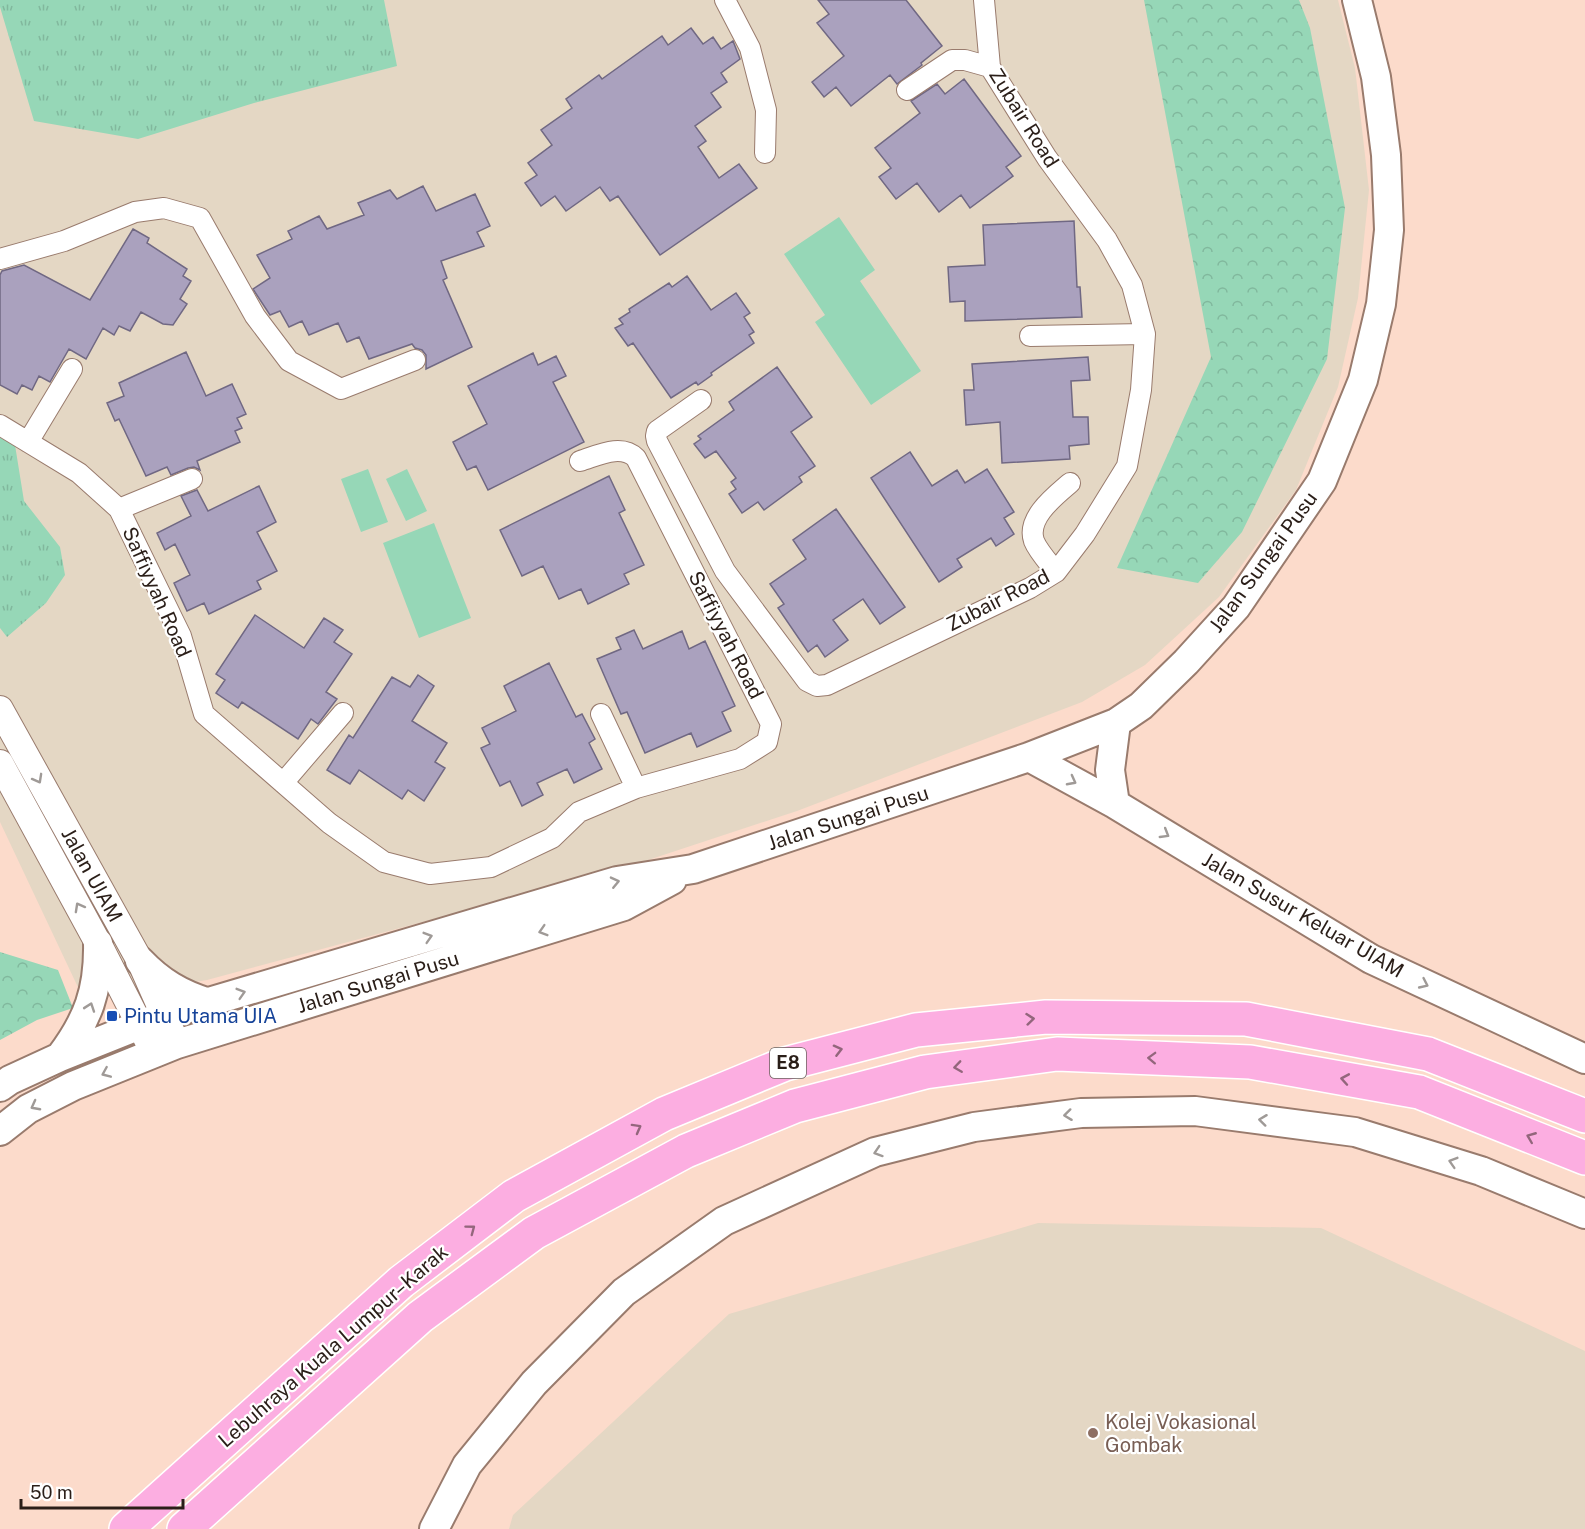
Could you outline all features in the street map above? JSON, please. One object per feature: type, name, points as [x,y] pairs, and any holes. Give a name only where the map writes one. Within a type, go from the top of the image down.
[{"type":"highway","name":"Lebuhraya Kuala Lumpur–Karak","points":[[126,1529],[401,1282],[514,1196],[664,1114],[785,1064],[916,1030],[1046,1017],[1246,1019],[1428,1054],[1585,1116]]},
{"type":"highway","name":"Lebuhraya Kuala Lumpur–Karak","points":[[184,1529],[420,1317],[534,1233],[686,1151],[795,1106],[925,1072],[1058,1054],[1250,1062],[1419,1092],[1585,1158]]},
{"type":"main road","name":"Jalan Sungai Pusu","points":[[0,1087],[60,1057],[153,1020],[616,881],[693,869],[1029,758],[1116,723],[1141,706],[1186,662],[1236,607],[1322,481],[1363,381],[1381,304],[1389,230],[1386,155],[1376,77],[1357,0]]},
{"type":"main road","points":[[1115,804],[1110,770],[1116,723]]},
{"type":"main road","name":"Jalan Susur Keluar UIAM","points":[[1029,758],[1115,804],[1371,959],[1585,1059]]},
{"type":"main road","name":"Jalan Sungai Pusu","points":[[0,1131],[28,1109],[73,1086],[165,1048],[624,906],[693,869]]},
{"type":"main road","points":[[60,1057],[87,1016],[95,992],[99,968],[98,944]]},
{"type":"main road","points":[[140,961],[154,976],[171,988],[209,1003]]},
{"type":"main road","points":[[434,1529],[466,1466],[534,1383],[624,1292],[724,1221],[875,1152],[974,1127],[1081,1113],[1195,1111],[1355,1132],[1481,1171],[1585,1214]]},
{"type":"street","points":[[725,0],[753,58],[766,110],[765,153]]},
{"type":"street","name":"Zubair Road","points":[[701,400],[657,431],[657,441],[725,571],[807,681],[817,686],[827,685],[1030,588],[1056,572],[1085,534],[1127,466],[1141,390],[1145,334],[1132,285],[1107,240],[1047,158],[990,66],[984,0]]},
{"type":"street","points":[[907,90],[952,60],[965,60],[990,66]]},
{"type":"street","points":[[0,259],[64,242],[135,212],[164,208],[200,218],[255,316],[289,360],[341,389],[415,360]]},
{"type":"street","points":[[1030,336],[1145,334]]},
{"type":"street","points":[[28,442],[72,369]]},
{"type":"street","name":"Saffiyyah Road","points":[[0,425],[79,473],[119,509],[181,636],[204,714],[329,823],[384,862],[430,874],[491,867],[552,838],[579,812],[636,788],[740,759],[766,742],[771,724],[636,458],[630,452],[620,450],[580,461]]},
{"type":"street","name":"Saffiyyah Road","points":[[119,509],[192,479]]},
{"type":"street","points":[[1056,572],[1034,542],[1032,530],[1038,517],[1052,499],[1070,483]]},
{"type":"street","name":"Jalan UIAM","points":[[0,709],[7,758],[98,944],[153,1020]]},
{"type":"street","points":[[283,783],[342,713]]},
{"type":"street","points":[[601,714],[636,788]]},
{"type":"street","name":"Jalan UIAM","points":[[7,758],[140,961],[153,1020],[165,1048]]},
{"type":"shaded area","points":[[0,0],[1338,0],[1355,68],[1369,190],[1358,298],[1338,387],[1296,490],[1219,597],[1145,665],[1082,702],[797,811],[627,867],[207,980],[84,1000],[0,822]]},
{"type":"shaded area","name":"Kolej Vokasional Gombak","points":[[1038,1223],[1321,1228],[1585,1351],[1585,1529],[509,1529],[513,1515],[729,1314]]},
{"type":"green space","points":[[0,0],[384,0],[397,66],[254,103],[138,139],[34,121],[0,7]]},
{"type":"green space","points":[[1144,0],[1299,0],[1310,28],[1345,208],[1327,359],[1242,532],[1198,583],[1117,568],[1211,357]]},
{"type":"green space","points":[[839,217],[875,270],[860,281],[921,371],[871,405],[815,322],[825,315],[784,254]]},
{"type":"green space","points":[[0,434],[15,445],[24,501],[60,547],[65,575],[46,603],[7,637],[0,628]]},
{"type":"green space","points":[[368,469],[388,522],[361,532],[341,479]]},
{"type":"green space","points":[[407,469],[427,511],[406,521],[386,479]]},
{"type":"green space","points":[[434,523],[471,618],[419,638],[383,543]]},
{"type":"green space","points":[[0,952],[58,970],[73,1008],[37,1020],[0,1040]]},
{"type":"building","points":[[818,0],[906,0],[942,46],[897,84],[890,75],[851,106],[836,87],[824,97],[812,82],[844,56],[817,23],[829,14]]},
{"type":"building","points":[[691,28],[703,44],[713,37],[721,49],[733,41],[740,59],[721,73],[727,82],[711,93],[721,107],[695,126],[706,141],[698,147],[719,178],[739,164],[757,188],[660,255],[618,196],[610,201],[600,187],[566,211],[555,196],[541,206],[525,183],[537,175],[528,163],[552,145],[541,130],[572,108],[566,99],[599,75],[602,79],[662,36],[668,45]]},
{"type":"building","points":[[964,79],[1021,156],[1006,167],[1013,176],[970,208],[961,195],[939,212],[917,183],[896,199],[879,177],[891,168],[875,148],[920,113],[911,101],[937,84],[945,94]]},
{"type":"building","points":[[423,186],[436,211],[475,194],[490,226],[477,232],[484,246],[441,261],[447,278],[443,280],[472,347],[426,369],[426,355],[412,344],[369,359],[359,337],[347,342],[338,323],[309,335],[302,321],[289,327],[280,311],[270,315],[253,289],[270,278],[257,255],[292,239],[288,231],[319,216],[327,229],[364,215],[358,203],[390,190],[397,199]]},
{"type":"building","points":[[1074,221],[1077,287],[1080,287],[1082,317],[965,321],[965,301],[950,302],[948,267],[985,265],[983,225]]},
{"type":"building","points":[[133,229],[149,238],[147,243],[187,269],[183,276],[191,281],[180,299],[187,304],[173,325],[163,324],[141,312],[130,331],[119,326],[114,335],[103,328],[86,359],[69,349],[50,382],[39,376],[32,390],[22,385],[17,394],[0,385],[0,275],[2,271],[24,265],[90,300]]},
{"type":"building","points":[[687,276],[711,310],[736,293],[750,313],[744,317],[754,332],[749,335],[754,343],[711,373],[712,375],[698,385],[696,382],[671,398],[633,343],[628,346],[615,328],[623,324],[619,319],[630,312],[629,309],[669,283],[672,287]]},
{"type":"building","points":[[186,352],[206,396],[232,384],[246,414],[237,418],[242,428],[235,431],[240,442],[197,461],[200,470],[194,467],[188,468],[171,475],[167,467],[146,476],[119,419],[115,421],[107,403],[124,396],[119,383]]},
{"type":"building","points":[[533,353],[538,365],[556,356],[566,376],[553,382],[584,442],[488,490],[476,466],[467,470],[453,442],[487,424],[468,386]]},
{"type":"building","points":[[1088,357],[1090,380],[1071,381],[1073,417],[1088,417],[1089,444],[1069,446],[1070,459],[1002,463],[1000,422],[966,425],[964,390],[974,390],[972,364]]},
{"type":"building","points":[[777,367],[812,417],[791,432],[815,466],[799,477],[802,482],[764,510],[758,502],[742,513],[729,494],[736,489],[731,482],[736,478],[716,451],[705,458],[694,444],[701,439],[698,436],[734,410],[729,402]]},
{"type":"building","points":[[910,452],[932,486],[957,470],[965,483],[987,469],[1014,512],[1004,518],[1014,534],[996,546],[991,538],[957,559],[962,567],[939,582],[871,478]]},
{"type":"building","points":[[609,476],[625,510],[619,513],[644,565],[624,574],[629,584],[588,604],[581,589],[559,599],[543,566],[522,576],[500,530]]},
{"type":"building","points":[[259,486],[276,522],[257,532],[277,571],[257,581],[261,589],[209,614],[204,603],[187,611],[174,583],[190,575],[175,544],[165,550],[157,533],[191,516],[181,496],[197,490],[208,511]]},
{"type":"building","points":[[836,509],[905,607],[880,624],[863,599],[833,620],[848,640],[825,657],[817,645],[808,652],[778,608],[784,604],[770,584],[806,559],[793,540]]},
{"type":"building","points":[[255,615],[304,648],[324,618],[343,630],[334,642],[352,654],[326,692],[337,699],[318,724],[311,719],[298,739],[242,702],[238,708],[216,693],[225,680],[216,674]]},
{"type":"building","points":[[634,630],[643,649],[682,631],[689,649],[705,641],[735,706],[722,712],[731,731],[697,747],[691,733],[645,753],[627,712],[621,714],[597,659],[621,649],[616,638]]},
{"type":"building","points":[[549,663],[576,717],[582,714],[595,739],[589,743],[602,769],[574,783],[567,769],[537,783],[543,795],[522,806],[510,781],[500,786],[481,748],[490,744],[482,728],[516,711],[504,686]]},
{"type":"building","points":[[418,675],[434,686],[412,721],[447,743],[435,762],[445,768],[424,801],[408,790],[402,799],[359,770],[350,784],[327,770],[349,735],[353,738],[392,677],[410,687]]},
{"type":"place","name":"Pintu Utama UIA","points":[[112,1016]]},
{"type":"place","name":"Kolej Vokasional Gombak","points":[[1093,1433]]}]
